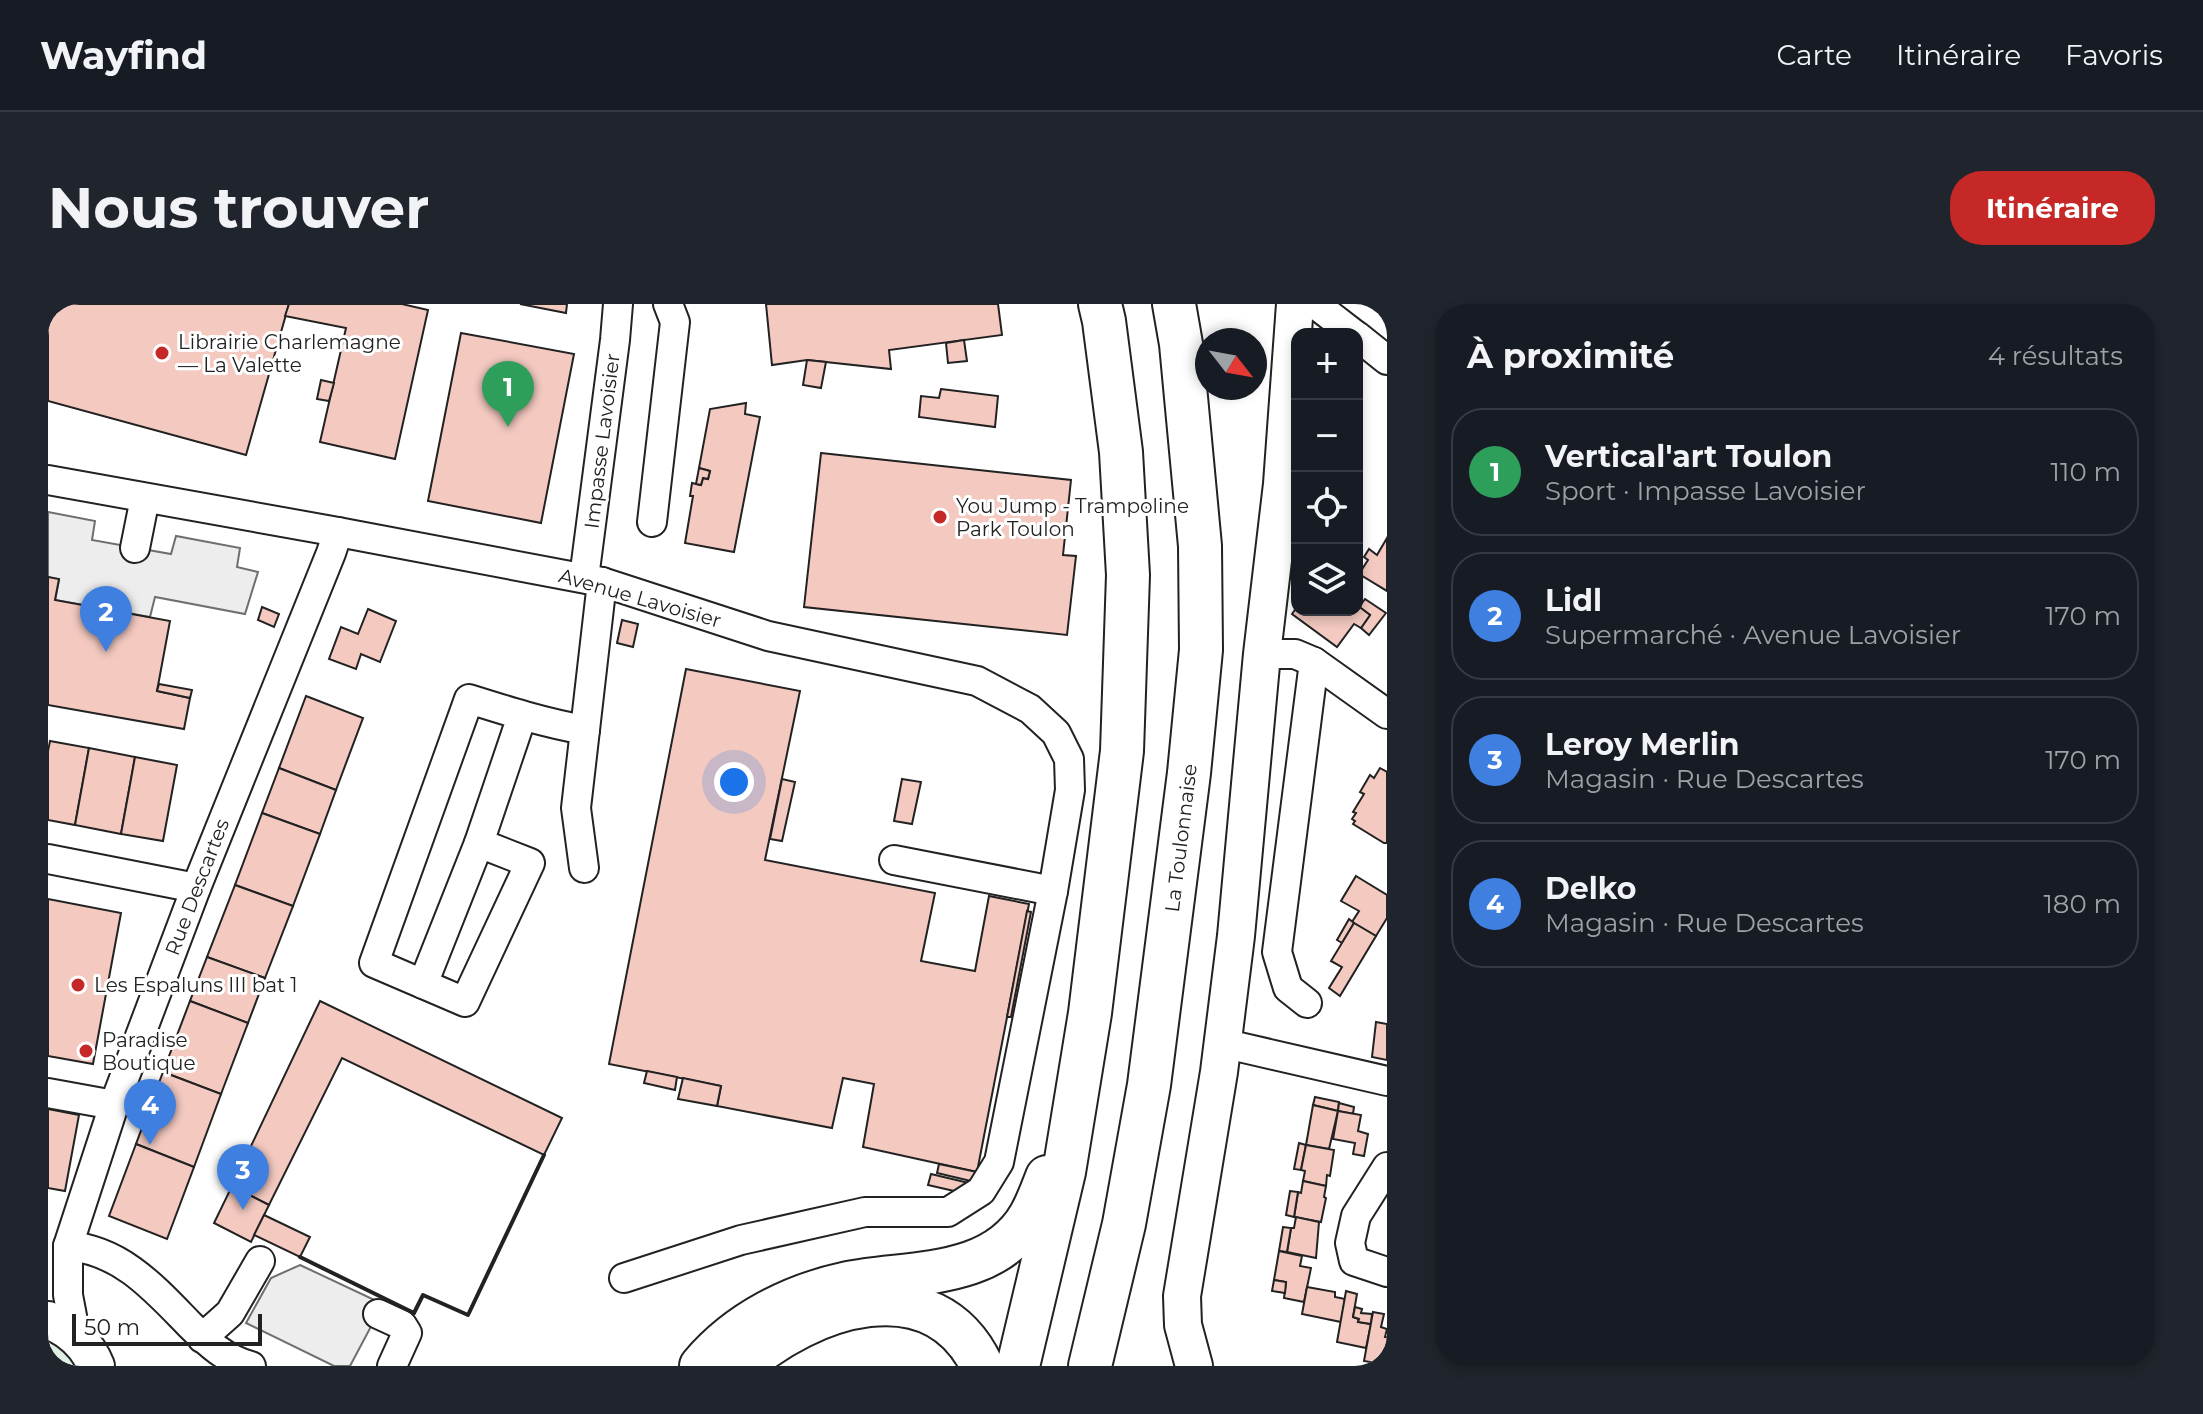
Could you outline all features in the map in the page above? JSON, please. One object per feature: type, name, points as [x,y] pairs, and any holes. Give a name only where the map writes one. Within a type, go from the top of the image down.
[{"type":"highway","points":[[1018,1366],[1064,1172],[1090,1013],[1122,751],[1128,575],[1121,452],[1100,304]]},
{"type":"highway","points":[[1044,1366],[1083,1180],[1129,856],[1139,749],[1145,565],[1139,461],[1128,355],[1119,304]]},
{"type":"highway","name":"La Toulonnaise","points":[[1090,1366],[1124,1224],[1149,1085],[1201,650],[1200,546],[1181,344],[1174,304]]},
{"type":"highway","points":[[701,1366],[734,1333],[800,1297],[845,1284],[950,1270],[996,1251],[1015,1236],[1029,1218],[1048,1174],[1090,1013]]},
{"type":"highway","points":[[742,1366],[778,1340],[818,1318],[852,1307],[893,1304],[928,1312],[944,1321],[958,1331],[982,1366]]},
{"type":"main road","points":[[1194,1366],[1183,1325],[1182,1296],[1236,936],[1262,654],[1282,484],[1295,304]]},
{"type":"street","name":"Impasse Lavoisier","points":[[584,868],[576,808],[585,730],[593,580],[618,304]]},
{"type":"street","points":[[652,522],[675,322],[668,304]]},
{"type":"street","points":[[1315,304],[1347,328]]},
{"type":"street","points":[[1363,341],[1387,360]]},
{"type":"street","name":"Avenue Lavoisier","points":[[48,480],[593,580],[768,636],[977,681],[1030,709],[1056,733],[1069,759],[1070,790],[999,1162],[981,1191],[948,1212],[865,1212],[741,1240],[624,1278]]},
{"type":"street","points":[[135,548],[145,498]]},
{"type":"street","name":"Rue Descartes","points":[[68,1246],[114,1105],[196,888],[338,532]]},
{"type":"street","points":[[1262,654],[1295,654],[1314,662],[1387,714]]},
{"type":"street","points":[[1307,1003],[1288,988],[1277,952],[1314,662]]},
{"type":"street","points":[[479,843],[530,863],[465,1002],[374,963],[469,699],[550,724],[585,730]]},
{"type":"street","points":[[423,984],[479,843],[522,716]]},
{"type":"street","points":[[48,859],[196,888]]},
{"type":"street","points":[[894,860],[1053,891]]},
{"type":"street","points":[[1222,1043],[1387,1081]]},
{"type":"street","points":[[48,1093],[114,1105]]},
{"type":"street","points":[[1387,1167],[1356,1216],[1350,1243],[1354,1261],[1387,1272]]},
{"type":"street","points":[[48,1272],[68,1246]]},
{"type":"street","points":[[68,1246],[87,1247],[131,1268],[202,1338],[234,1362],[251,1366]]},
{"type":"street","points":[[68,1246],[68,1295],[84,1349]]},
{"type":"street","points":[[202,1338],[230,1313],[260,1261]]},
{"type":"street","points":[[378,1314],[402,1325],[407,1333],[392,1366]]},
{"type":"green space","points":[[48,1320],[96,1366],[48,1366]]},
{"type":"shaded area","points":[[48,512],[95,521],[92,540],[171,554],[176,536],[240,548],[237,567],[258,572],[245,614],[155,597],[150,617],[55,600],[59,580],[48,577]]},
{"type":"shaded area","points":[[300,1265],[383,1304],[350,1366],[334,1366],[246,1323],[271,1278]]},
{"type":"building","name":"Librairie Charlemagne — La Valette","points":[[48,304],[289,304],[246,455],[48,401]]},
{"type":"building","points":[[289,304],[402,304],[428,310],[395,459],[320,442],[346,328],[285,316]]},
{"type":"building","points":[[520,304],[567,304],[566,313]]},
{"type":"building","points":[[766,304],[998,304],[1002,335],[889,350],[891,369],[807,360],[772,365]]},
{"type":"building","points":[[461,333],[574,354],[541,523],[428,501]]},
{"type":"building","points":[[964,340],[967,361],[948,363],[946,343]]},
{"type":"building","points":[[807,360],[826,362],[821,388],[803,385]]},
{"type":"building","points":[[321,380],[334,383],[329,401],[317,399]]},
{"type":"building","points":[[941,389],[998,396],[995,427],[919,417],[921,396],[939,398]]},
{"type":"building","points":[[746,403],[745,414],[760,417],[734,552],[685,543],[693,496],[690,496],[692,483],[701,485],[703,478],[708,479],[710,471],[699,468],[710,409]]},
{"type":"building","name":"You Jump - Trampoline Park Toulon","points":[[821,453],[1071,480],[1063,555],[1076,556],[1067,635],[804,607]]},
{"type":"building","points":[[699,468],[710,471],[708,479],[703,478],[701,485],[696,484]]},
{"type":"building","points":[[1387,538],[1387,591],[1363,576],[1363,568],[1368,560],[1364,557],[1369,549],[1377,555]]},
{"type":"building","points":[[48,577],[59,579],[55,600],[170,621],[157,691],[190,698],[184,729],[48,705]]},
{"type":"building","points":[[1365,599],[1386,613],[1369,635],[1361,628],[1370,615],[1363,610]]},
{"type":"building","points":[[262,607],[279,614],[274,627],[258,620]]},
{"type":"building","points":[[368,609],[396,621],[380,662],[361,654],[356,669],[329,659],[341,627],[358,634]]},
{"type":"building","points":[[1363,610],[1370,615],[1361,628],[1354,624],[1337,647],[1295,616],[1363,616]]},
{"type":"building","points":[[622,620],[638,624],[633,647],[617,643]]},
{"type":"building","points":[[686,669],[800,691],[765,860],[935,893],[921,961],[975,971],[989,896],[1029,904],[977,1172],[863,1147],[874,1084],[843,1078],[832,1128],[717,1106],[721,1086],[609,1064]]},
{"type":"building","points":[[159,684],[192,690],[190,698],[157,691]]},
{"type":"building","points":[[306,696],[363,718],[336,790],[279,768]]},
{"type":"building","points":[[50,741],[89,748],[75,825],[48,820]]},
{"type":"building","points":[[89,748],[135,757],[121,834],[75,825]]},
{"type":"building","points":[[135,757],[177,765],[163,841],[121,834]]},
{"type":"building","points":[[279,768],[336,790],[320,834],[262,813]]},
{"type":"building","points":[[1380,768],[1387,772],[1387,843],[1353,824],[1355,821],[1352,819],[1364,794],[1360,792],[1370,775],[1374,778]]},
{"type":"building","points":[[782,779],[795,782],[782,841],[770,839]]},
{"type":"building","points":[[902,779],[921,782],[912,824],[894,821]]},
{"type":"building","points":[[262,813],[320,834],[293,906],[235,885]]},
{"type":"building","points":[[1356,876],[1387,895],[1387,918],[1376,936],[1352,922],[1359,911],[1341,901]]},
{"type":"building","points":[[235,885],[293,906],[265,978],[207,957]]},
{"type":"building","name":"Les Espaluns III bat 1","points":[[48,899],[121,913],[93,1064],[48,1056]]},
{"type":"building","points":[[1027,911],[1031,912],[1011,1017],[1007,1017]]},
{"type":"building","points":[[1349,919],[1354,923],[1342,943],[1337,940]]},
{"type":"building","points":[[1354,923],[1376,936],[1340,996],[1329,988],[1342,967],[1331,961]]},
{"type":"building","points":[[207,957],[265,978],[248,1023],[190,1001]]},
{"type":"building","points":[[190,1001],[248,1023],[221,1094],[163,1072]]},
{"type":"building","points":[[320,1001],[562,1118],[544,1155],[342,1058],[269,1205],[232,1186]]},
{"type":"building","points":[[1376,1022],[1387,1024],[1387,1060],[1372,1057]]},
{"type":"building","points":[[647,1071],[677,1077],[675,1090],[644,1083]]},
{"type":"building","points":[[163,1072],[221,1094],[194,1167],[136,1144]]},
{"type":"building","points":[[683,1078],[721,1086],[717,1106],[678,1099]]},
{"type":"building","points":[[1315,1097],[1339,1102],[1338,1111],[1313,1105]]},
{"type":"building","points":[[1339,1103],[1354,1107],[1353,1114],[1338,1111]]},
{"type":"building","points":[[1313,1105],[1338,1111],[1329,1149],[1306,1145]]},
{"type":"building","points":[[48,1109],[79,1115],[65,1191],[48,1188]]},
{"type":"building","points":[[1338,1111],[1361,1115],[1358,1131],[1368,1134],[1364,1156],[1353,1154],[1355,1143],[1333,1139]]},
{"type":"building","points":[[1299,1143],[1306,1145],[1301,1170],[1294,1169]]},
{"type":"building","points":[[136,1144],[194,1167],[167,1239],[109,1216]]},
{"type":"building","points":[[1306,1145],[1334,1150],[1326,1186],[1303,1181],[1305,1171],[1301,1170]]},
{"type":"building","points":[[939,1164],[977,1172],[975,1182],[937,1173]]},
{"type":"building","points":[[931,1174],[969,1183],[967,1194],[928,1185]]},
{"type":"building","points":[[1303,1181],[1326,1186],[1321,1222],[1294,1217]]},
{"type":"building","points":[[232,1186],[269,1205],[251,1242],[214,1223]]},
{"type":"building","points":[[1290,1191],[1298,1192],[1294,1217],[1286,1215]]},
{"type":"building","points":[[264,1215],[310,1237],[300,1257],[254,1235]]},
{"type":"building","points":[[1296,1217],[1319,1222],[1316,1258],[1287,1252]]},
{"type":"building","points":[[1283,1227],[1291,1228],[1287,1252],[1279,1251]]},
{"type":"building","points":[[1279,1251],[1302,1256],[1300,1266],[1311,1268],[1304,1302],[1284,1298],[1286,1282],[1274,1280]]},
{"type":"building","points":[[1274,1280],[1286,1282],[1285,1293],[1272,1291]]},
{"type":"building","points":[[1307,1287],[1335,1292],[1335,1297],[1345,1299],[1341,1322],[1302,1314]]},
{"type":"building","points":[[1346,1291],[1357,1294],[1353,1317],[1359,1319],[1358,1322],[1371,1324],[1366,1348],[1337,1342]]},
{"type":"building","points":[[1355,1307],[1362,1309],[1361,1313],[1372,1314],[1371,1324],[1358,1322],[1359,1319],[1353,1317]]},
{"type":"building","points":[[1373,1312],[1384,1314],[1381,1327],[1387,1329],[1387,1365],[1364,1361]]},
{"type":"wall","points":[[300,1257],[414,1313],[423,1295],[468,1315],[544,1155]]},
{"type":"place","name":"Librairie Charlemagne — La Valette","points":[[162,353]]},
{"type":"place","name":"Vertical'art Toulon","points":[[508,427]]},
{"type":"place","name":"You Jump - Trampoline Park Toulon","points":[[940,517]]},
{"type":"place","name":"Lidl","points":[[106,652]]},
{"type":"place","name":"Les Espaluns III bat 1","points":[[78,985]]},
{"type":"place","name":"Paradise Boutique","points":[[86,1051]]},
{"type":"place","name":"Delko","points":[[150,1145]]},
{"type":"place","name":"Leroy Merlin","points":[[243,1210]]}]
